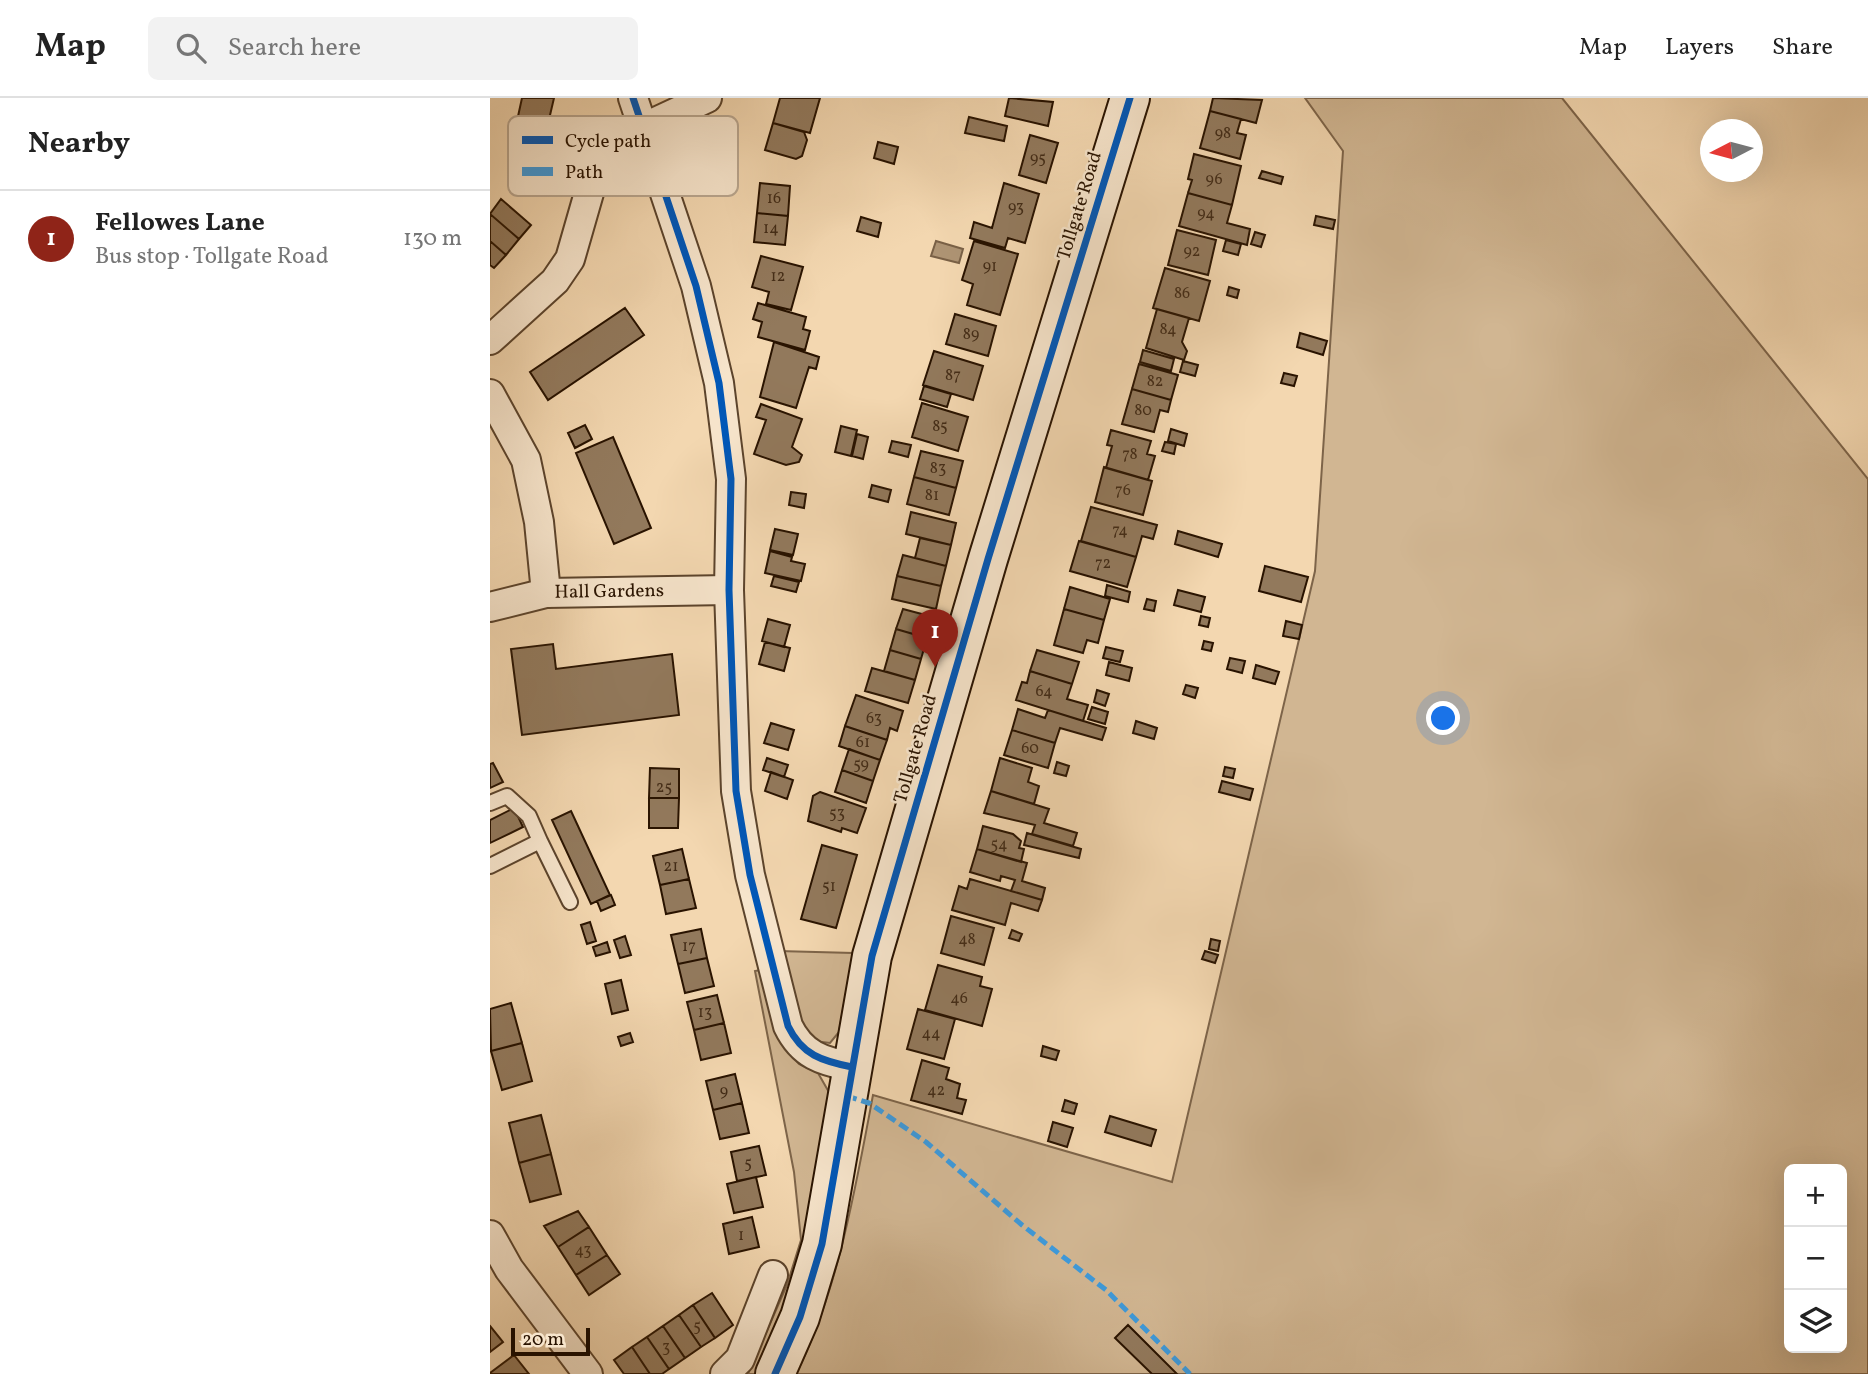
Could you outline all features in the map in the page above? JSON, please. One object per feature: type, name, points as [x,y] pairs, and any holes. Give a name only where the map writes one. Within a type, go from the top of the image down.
[{"type":"street","points":[[633,98],[640,116]]},
{"type":"street","points":[[669,116],[707,98]]},
{"type":"street","name":"Tollgate Road","points":[[775,1374],[800,1317],[822,1244],[872,956],[988,559],[1130,98]]},
{"type":"street","points":[[490,341],[555,281],[570,259],[588,196]]},
{"type":"street","points":[[667,196],[696,286],[719,383],[730,479],[729,590],[736,791],[750,875],[770,962],[788,1026],[795,1041],[808,1053],[823,1061],[852,1067]]},
{"type":"street","points":[[490,394],[526,460],[539,522],[546,593]]},
{"type":"street","name":"Hall Gardens","points":[[490,607],[546,593],[729,590]]},
{"type":"street","points":[[490,1235],[509,1269],[588,1374]]},
{"type":"street","points":[[725,1374],[740,1359],[773,1275]]},
{"type":"lane","points":[[490,803],[507,796],[529,816],[570,902]]},
{"type":"lane","points":[[490,866],[540,841]]},
{"type":"shaded area","points":[[1305,98],[1562,98],[1868,479],[1868,1374],[796,1374],[823,1308],[844,1238],[873,1095],[1172,1182],[1315,571],[1343,151]]},
{"type":"shaded area","points":[[936,241],[963,249],[959,263],[931,256]]},
{"type":"shaded area","points":[[778,951],[853,953],[839,1032],[830,1043],[814,1041],[800,1025]]},
{"type":"shaded area","points":[[761,970],[784,1045],[799,1064],[818,1073],[830,1094],[814,1219],[761,1374],[748,1374],[787,1285],[801,1240],[794,1172],[755,971]]},
{"type":"building","points":[[522,98],[554,98],[550,116],[518,116]]},
{"type":"building","points":[[780,98],[820,98],[810,133],[773,123]]},
{"type":"building","points":[[1009,98],[1053,102],[1048,126],[1005,116]]},
{"type":"building","points":[[1213,98],[1262,100],[1256,123],[1210,111]]},
{"type":"building","points":[[1210,111],[1241,119],[1237,133],[1246,135],[1240,159],[1200,148]]},
{"type":"building","points":[[969,117],[1007,126],[1004,141],[965,133]]},
{"type":"building","points":[[773,123],[804,132],[807,140],[802,156],[796,159],[765,150]]},
{"type":"building","points":[[1030,135],[1058,143],[1046,183],[1019,175]]},
{"type":"building","points":[[878,142],[898,147],[894,164],[874,158]]},
{"type":"building","points":[[1194,154],[1241,166],[1232,205],[1188,193],[1192,180],[1188,179]]},
{"type":"building","points":[[1262,171],[1283,177],[1281,184],[1259,178]]},
{"type":"building","points":[[760,183],[790,186],[788,216],[757,213]]},
{"type":"building","points":[[1004,183],[1039,194],[1025,243],[1008,238],[1005,248],[970,238],[974,222],[992,228]]},
{"type":"building","points":[[1188,193],[1232,205],[1227,223],[1250,229],[1247,245],[1179,226]]},
{"type":"building","points":[[501,199],[531,225],[519,239],[490,214]]},
{"type":"building","points":[[757,213],[788,216],[785,245],[754,242]]},
{"type":"building","points":[[490,214],[519,239],[506,255],[490,241]]},
{"type":"building","points":[[1316,216],[1335,220],[1333,229],[1314,225]]},
{"type":"building","points":[[861,217],[881,223],[878,237],[857,231]]},
{"type":"building","points":[[1177,230],[1216,240],[1208,275],[1168,265]]},
{"type":"building","points":[[1255,232],[1265,235],[1261,247],[1251,244]]},
{"type":"building","points":[[1226,240],[1241,244],[1238,255],[1223,251]]},
{"type":"building","points":[[490,241],[506,255],[494,268],[490,265]]},
{"type":"building","points":[[974,241],[1018,254],[1000,315],[967,305],[973,284],[962,280]]},
{"type":"building","points":[[761,256],[803,267],[791,310],[766,304],[769,292],[752,287]]},
{"type":"building","points":[[1165,268],[1210,281],[1199,321],[1153,308]]},
{"type":"building","points":[[1229,287],[1239,290],[1237,298],[1227,295]]},
{"type":"building","points":[[758,303],[806,317],[803,329],[810,331],[805,350],[758,337],[762,322],[753,319]]},
{"type":"building","points":[[625,308],[644,335],[548,400],[530,372]]},
{"type":"building","points":[[1157,309],[1189,318],[1182,342],[1187,351],[1184,360],[1146,348]]},
{"type":"building","points":[[955,314],[996,326],[988,356],[946,344]]},
{"type":"building","points":[[1300,333],[1327,341],[1323,355],[1297,347]]},
{"type":"building","points":[[774,342],[819,357],[816,369],[809,367],[796,408],[760,397]]},
{"type":"building","points":[[1143,350],[1174,359],[1171,371],[1140,362]]},
{"type":"building","points":[[934,351],[983,366],[973,400],[923,385]]},
{"type":"building","points":[[1183,361],[1198,365],[1195,376],[1180,372]]},
{"type":"building","points":[[1139,364],[1178,375],[1171,400],[1132,389]]},
{"type":"building","points":[[1284,373],[1297,376],[1294,386],[1281,383]]},
{"type":"building","points":[[924,386],[951,394],[947,407],[920,399]]},
{"type":"building","points":[[1132,389],[1171,400],[1168,412],[1160,410],[1154,432],[1122,424]]},
{"type":"building","points":[[922,403],[968,417],[958,451],[912,437]]},
{"type":"building","points":[[761,404],[802,419],[792,447],[802,455],[799,462],[786,465],[754,454],[766,420],[756,417]]},
{"type":"building","points":[[585,425],[592,439],[575,448],[568,433]]},
{"type":"building","points":[[841,426],[857,430],[851,456],[835,452]]},
{"type":"building","points":[[1171,429],[1187,434],[1184,446],[1168,441]]},
{"type":"building","points":[[1111,430],[1151,441],[1147,454],[1155,456],[1148,480],[1106,468],[1112,446],[1107,445]]},
{"type":"building","points":[[857,434],[868,437],[863,459],[852,456]]},
{"type":"building","points":[[613,437],[651,528],[614,544],[576,453]]},
{"type":"building","points":[[892,441],[911,445],[908,457],[889,452]]},
{"type":"building","points":[[1165,442],[1176,444],[1174,454],[1162,451]]},
{"type":"building","points":[[921,451],[963,461],[956,488],[914,477]]},
{"type":"building","points":[[1104,467],[1152,481],[1143,515],[1095,502]]},
{"type":"building","points":[[914,477],[956,488],[949,515],[907,504]]},
{"type":"building","points":[[872,485],[891,490],[888,502],[869,497]]},
{"type":"building","points":[[791,492],[806,494],[804,508],[789,505]]},
{"type":"building","points":[[1091,507],[1157,525],[1153,539],[1142,536],[1136,557],[1081,541]]},
{"type":"building","points":[[911,512],[956,523],[951,545],[906,534]]},
{"type":"building","points":[[775,529],[798,534],[793,555],[770,550]]},
{"type":"building","points":[[1178,531],[1222,544],[1218,557],[1175,544]]},
{"type":"building","points":[[920,538],[951,545],[946,566],[915,558]]},
{"type":"building","points":[[1079,541],[1136,557],[1127,587],[1070,571]]},
{"type":"building","points":[[770,551],[805,564],[801,581],[765,573]]},
{"type":"building","points":[[903,555],[946,566],[941,586],[897,576]]},
{"type":"building","points":[[1265,566],[1308,577],[1301,602],[1259,591]]},
{"type":"building","points":[[774,576],[799,582],[796,592],[771,586]]},
{"type":"building","points":[[897,576],[941,586],[936,609],[892,599]]},
{"type":"building","points":[[1107,585],[1130,592],[1128,602],[1105,596]]},
{"type":"building","points":[[1070,587],[1110,599],[1104,620],[1064,609]]},
{"type":"building","points":[[1178,590],[1205,597],[1201,612],[1174,605]]},
{"type":"building","points":[[1147,599],[1156,601],[1154,611],[1144,609]]},
{"type":"building","points":[[903,609],[933,617],[927,638],[896,629]]},
{"type":"building","points":[[1064,609],[1104,620],[1098,643],[1087,640],[1083,653],[1054,645]]},
{"type":"building","points":[[1201,616],[1210,618],[1208,627],[1199,625]]},
{"type":"building","points":[[768,619],[790,625],[784,647],[762,641]]},
{"type":"building","points":[[1286,621],[1302,625],[1299,639],[1283,636]]},
{"type":"building","points":[[896,629],[927,638],[921,659],[890,650]]},
{"type":"building","points":[[1204,641],[1213,643],[1211,651],[1202,649]]},
{"type":"building","points":[[765,642],[790,648],[784,671],[759,664]]},
{"type":"building","points":[[553,644],[556,669],[672,654],[679,715],[522,735],[511,649]]},
{"type":"building","points":[[1106,647],[1123,651],[1120,662],[1103,658]]},
{"type":"building","points":[[890,650],[921,659],[915,680],[884,671]]},
{"type":"building","points":[[1037,650],[1079,662],[1072,684],[1030,671]]},
{"type":"building","points":[[1230,658],[1245,661],[1242,673],[1227,669]]},
{"type":"building","points":[[1109,662],[1132,668],[1129,681],[1106,675]]},
{"type":"building","points":[[1256,665],[1279,672],[1275,684],[1253,678]]},
{"type":"building","points":[[872,668],[915,680],[908,703],[865,691]]},
{"type":"building","points":[[1030,671],[1072,684],[1067,699],[1088,705],[1083,721],[1016,700],[1022,682],[1027,683]]},
{"type":"building","points":[[1186,685],[1198,688],[1195,698],[1183,694]]},
{"type":"building","points":[[1097,690],[1109,694],[1105,706],[1094,702]]},
{"type":"building","points":[[856,695],[903,711],[897,731],[890,728],[887,740],[845,726]]},
{"type":"building","points":[[1092,707],[1108,712],[1105,724],[1088,719]]},
{"type":"building","points":[[1018,709],[1045,718],[1048,710],[1106,728],[1102,740],[1060,728],[1055,743],[1012,730]]},
{"type":"building","points":[[1136,721],[1157,728],[1154,739],[1133,733]]},
{"type":"building","points":[[771,723],[794,730],[788,750],[764,743]]},
{"type":"building","points":[[845,726],[887,740],[880,760],[839,746]]},
{"type":"building","points":[[1012,730],[1055,743],[1048,768],[1004,755]]},
{"type":"building","points":[[849,749],[880,760],[873,781],[842,770]]},
{"type":"building","points":[[767,758],[788,765],[784,777],[763,770]]},
{"type":"building","points":[[1000,758],[1032,768],[1028,782],[1039,786],[1034,804],[991,791]]},
{"type":"building","points":[[1057,762],[1069,766],[1066,776],[1054,773]]},
{"type":"building","points":[[493,763],[503,782],[490,788],[490,764]]},
{"type":"building","points":[[1225,767],[1235,769],[1233,778],[1223,776]]},
{"type":"building","points":[[650,768],[679,769],[679,798],[649,798]]},
{"type":"building","points":[[842,770],[873,781],[866,803],[835,792]]},
{"type":"building","points":[[771,772],[793,780],[787,799],[765,791]]},
{"type":"building","points":[[1222,781],[1253,789],[1250,800],[1219,792]]},
{"type":"building","points":[[991,791],[1049,809],[1044,823],[1077,833],[1073,846],[1032,834],[1035,825],[984,813]]},
{"type":"building","points":[[820,792],[866,808],[857,833],[842,828],[841,832],[808,821],[813,796]]},
{"type":"building","points":[[649,798],[679,798],[678,828],[649,828]]},
{"type":"building","points":[[514,808],[523,827],[490,843],[490,820]]},
{"type":"building","points":[[571,811],[610,895],[591,904],[552,820]]},
{"type":"building","points":[[983,826],[1013,834],[1021,841],[1019,848],[1024,849],[1021,862],[977,849]]},
{"type":"building","points":[[1027,833],[1081,849],[1079,858],[1024,845]]},
{"type":"building","points":[[822,845],[857,855],[836,928],[801,919]]},
{"type":"building","points":[[682,849],[689,879],[660,885],[653,856]]},
{"type":"building","points":[[977,849],[1027,863],[1022,881],[1045,888],[1042,900],[1011,891],[1015,880],[1001,876],[1000,881],[970,872]]},
{"type":"building","points":[[689,879],[696,908],[666,914],[660,885]]},
{"type":"building","points":[[970,879],[1042,900],[1038,911],[1011,903],[1005,925],[952,910],[959,886],[967,889]]},
{"type":"building","points":[[611,895],[615,905],[601,911],[597,901]]},
{"type":"building","points":[[951,916],[994,928],[984,965],[941,953]]},
{"type":"building","points":[[590,922],[596,941],[587,944],[581,925]]},
{"type":"building","points":[[701,929],[707,958],[678,964],[671,935]]},
{"type":"building","points":[[1012,930],[1022,934],[1019,941],[1009,938]]},
{"type":"building","points":[[625,936],[631,955],[620,958],[614,940]]},
{"type":"building","points":[[1211,939],[1220,941],[1218,951],[1209,949]]},
{"type":"building","points":[[607,942],[610,952],[596,956],[593,947]]},
{"type":"building","points":[[1205,951],[1218,955],[1215,963],[1202,959]]},
{"type":"building","points":[[707,958],[714,986],[685,993],[678,964]]},
{"type":"building","points":[[938,965],[982,977],[980,986],[992,989],[982,1026],[925,1010]]},
{"type":"building","points":[[621,980],[628,1010],[612,1014],[605,984]]},
{"type":"building","points":[[717,995],[724,1023],[694,1030],[687,1002]]},
{"type":"building","points":[[511,1003],[522,1043],[491,1051],[490,1009]]},
{"type":"building","points":[[918,1009],[955,1019],[944,1059],[907,1049]]},
{"type":"building","points":[[724,1023],[731,1053],[701,1060],[694,1030]]},
{"type":"building","points":[[630,1033],[633,1042],[621,1046],[618,1037]]},
{"type":"building","points":[[522,1043],[532,1081],[502,1090],[491,1051]]},
{"type":"building","points":[[1043,1046],[1059,1051],[1056,1060],[1041,1056]]},
{"type":"building","points":[[922,1060],[949,1068],[946,1079],[960,1084],[957,1098],[966,1100],[962,1114],[911,1100]]},
{"type":"building","points":[[735,1074],[742,1103],[713,1110],[706,1081]]},
{"type":"building","points":[[1065,1100],[1077,1104],[1074,1114],[1062,1111]]},
{"type":"building","points":[[742,1103],[749,1133],[720,1139],[713,1110]]},
{"type":"building","points":[[541,1115],[551,1154],[519,1163],[509,1123]]},
{"type":"building","points":[[1110,1116],[1156,1130],[1151,1146],[1105,1132]]},
{"type":"building","points":[[1053,1122],[1073,1128],[1067,1147],[1048,1141]]},
{"type":"building","points":[[759,1146],[766,1175],[737,1181],[731,1152]]},
{"type":"building","points":[[551,1154],[561,1194],[530,1202],[519,1163]]},
{"type":"building","points":[[756,1177],[763,1207],[734,1213],[727,1184]]},
{"type":"building","points":[[578,1211],[589,1227],[558,1247],[544,1226]]},
{"type":"building","points":[[752,1217],[759,1247],[729,1254],[723,1224]]},
{"type":"building","points":[[589,1227],[607,1255],[576,1275],[558,1247]]},
{"type":"building","points":[[607,1255],[620,1274],[589,1295],[576,1275]]},
{"type":"building","points":[[712,1293],[733,1325],[715,1338],[693,1305]]},
{"type":"building","points":[[693,1305],[715,1338],[701,1347],[679,1315]]},
{"type":"building","points":[[679,1315],[701,1347],[685,1358],[663,1326]]},
{"type":"building","points":[[1128,1325],[1177,1374],[1152,1374],[1115,1338]]},
{"type":"building","points":[[490,1326],[503,1342],[490,1352]]},
{"type":"building","points":[[663,1326],[685,1358],[669,1369],[647,1337]]},
{"type":"building","points":[[647,1337],[669,1369],[662,1374],[650,1374],[632,1347]]},
{"type":"building","points":[[632,1347],[650,1374],[624,1374],[614,1360]]},
{"type":"building","points":[[514,1355],[529,1374],[490,1374],[490,1373]]},
{"type":"marked path","points":[[847,1096],[869,1103],[926,1142],[1022,1225],[1106,1290],[1190,1374]]},
{"type":"cycle path","points":[[633,98],[639,116]]},
{"type":"cycle path","points":[[775,1374],[800,1317],[822,1244],[872,956],[988,559],[1130,98]]},
{"type":"cycle path","points":[[666,196],[696,286],[719,383],[731,479],[729,590],[736,791],[750,875],[788,1026],[806,1050],[831,1062],[852,1067]]},
{"type":"place","name":"Fellowes Lane","points":[[935,667]]}]
